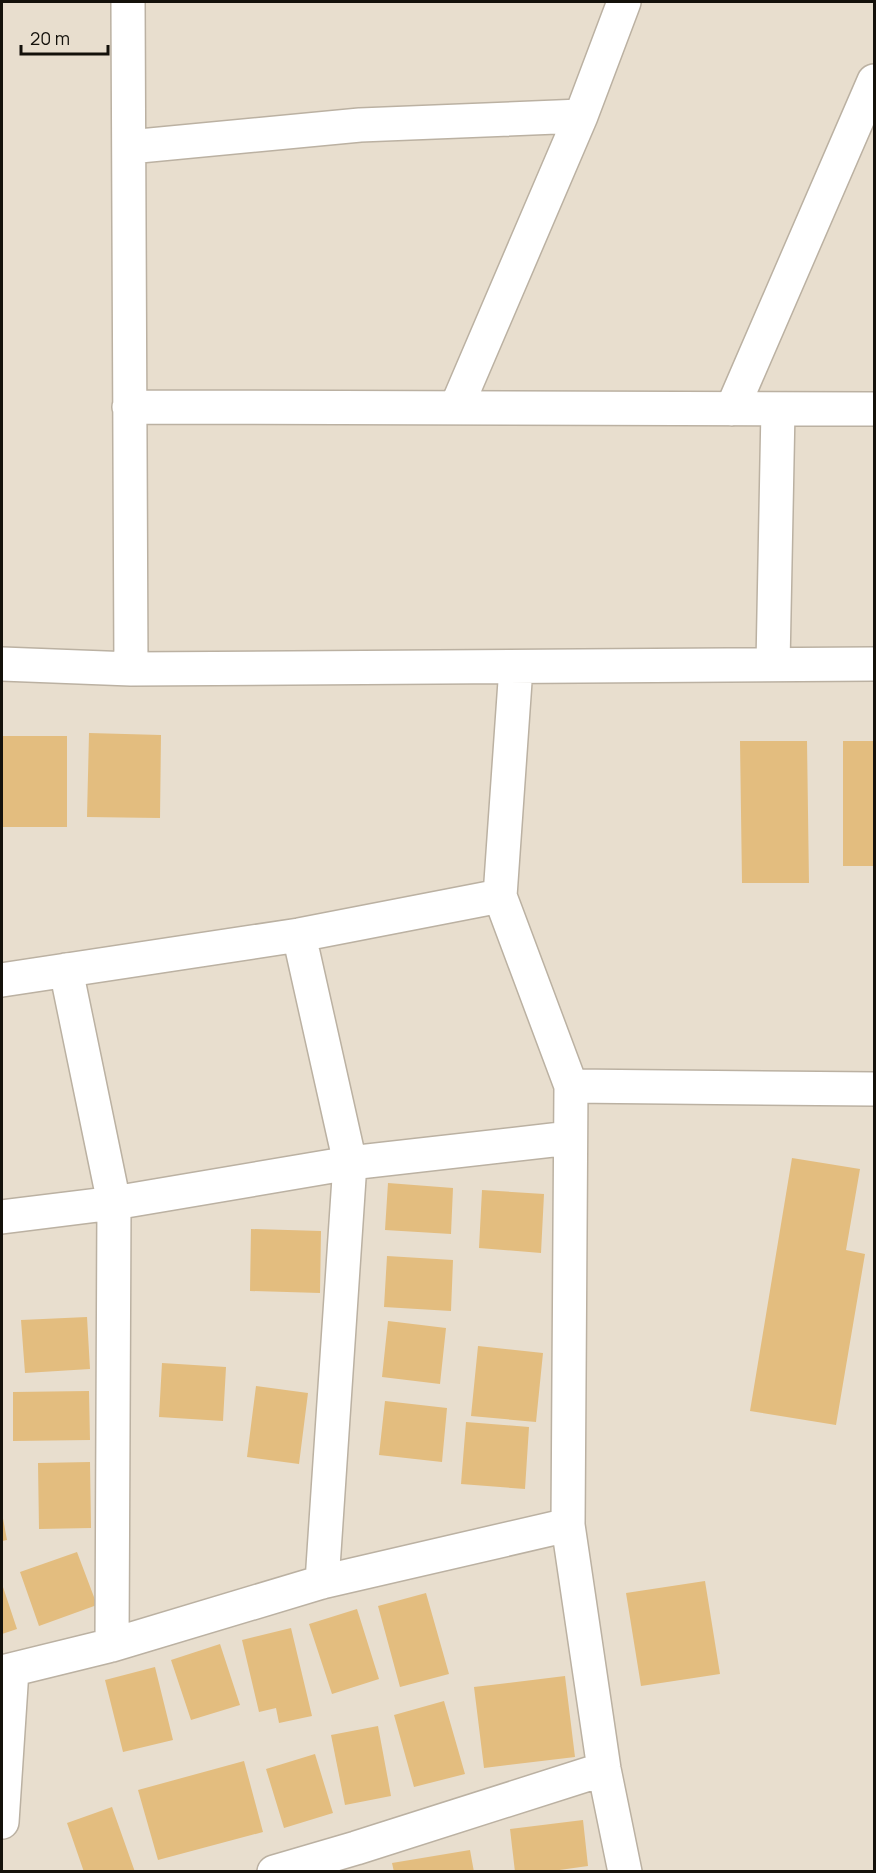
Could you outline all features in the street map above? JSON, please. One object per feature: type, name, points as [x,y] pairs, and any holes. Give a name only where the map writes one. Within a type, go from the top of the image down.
[{"type":"street","points":[[128,2],[131,669]]},
{"type":"street","points":[[456,408],[581,116],[624,2]]},
{"type":"street","points":[[732,409],[874,81]]},
{"type":"street","points":[[129,147],[360,125],[581,116]]},
{"type":"street","points":[[129,407],[874,409]]},
{"type":"street","points":[[773,664],[778,410]]},
{"type":"street","points":[[2,664],[131,669],[874,664]]},
{"type":"street","points":[[516,667],[500,896],[572,1086],[568,1525],[604,1769],[625,1872]]},
{"type":"street","points":[[2,980],[299,935],[500,896]]},
{"type":"street","points":[[299,935],[350,1163],[322,1582]]},
{"type":"street","points":[[66,970],[114,1203],[112,1645]]},
{"type":"street","points":[[572,1086],[874,1089]]},
{"type":"street","points":[[2,1217],[114,1203],[350,1163],[570,1138]]},
{"type":"street","points":[[2,1822],[7,1671],[112,1645],[322,1582],[568,1525]]},
{"type":"street","points":[[273,1872],[358,1860],[604,1769]]},
{"type":"building","points":[[89,733],[161,735],[160,818],[87,817]]},
{"type":"building","points":[[2,736],[67,736],[67,827],[2,827]]},
{"type":"building","points":[[740,741],[807,741],[809,883],[742,883]]},
{"type":"building","points":[[843,741],[874,741],[874,866],[843,866]]},
{"type":"building","points":[[792,1158],[860,1169],[846,1250],[865,1254],[836,1425],[750,1411]]},
{"type":"building","points":[[388,1183],[453,1188],[451,1234],[385,1230]]},
{"type":"building","points":[[482,1190],[544,1194],[541,1253],[479,1248]]},
{"type":"building","points":[[251,1229],[321,1231],[320,1293],[250,1291]]},
{"type":"building","points":[[387,1256],[453,1260],[451,1311],[384,1307]]},
{"type":"building","points":[[87,1317],[90,1369],[25,1373],[21,1320]]},
{"type":"building","points":[[388,1321],[446,1328],[440,1384],[382,1377]]},
{"type":"building","points":[[478,1346],[543,1353],[536,1422],[471,1416]]},
{"type":"building","points":[[162,1363],[226,1367],[223,1421],[159,1417]]},
{"type":"building","points":[[256,1386],[308,1393],[299,1464],[247,1457]]},
{"type":"building","points":[[89,1391],[90,1440],[13,1441],[13,1392]]},
{"type":"building","points":[[385,1401],[447,1408],[442,1462],[379,1455]]},
{"type":"building","points":[[466,1422],[529,1427],[525,1489],[461,1484]]},
{"type":"building","points":[[90,1462],[91,1528],[39,1529],[38,1463]]},
{"type":"building","points":[[2,1513],[7,1540],[2,1541]]},
{"type":"building","points":[[77,1552],[97,1605],[39,1626],[20,1572]]},
{"type":"building","points":[[705,1581],[720,1674],[641,1686],[626,1593]]},
{"type":"building","points":[[2,1584],[17,1629],[2,1634]]},
{"type":"building","points":[[426,1593],[449,1674],[400,1687],[378,1606]]},
{"type":"building","points":[[357,1609],[379,1679],[332,1694],[309,1624]]},
{"type":"building","points":[[291,1628],[312,1716],[279,1723],[276,1708],[259,1712],[242,1640]]},
{"type":"building","points":[[220,1644],[240,1705],[191,1720],[171,1660]]},
{"type":"building","points":[[155,1667],[173,1740],[123,1752],[105,1680]]},
{"type":"building","points":[[565,1676],[575,1757],[484,1768],[474,1687]]},
{"type":"building","points":[[444,1701],[465,1774],[414,1787],[394,1715]]},
{"type":"building","points":[[378,1726],[391,1796],[345,1805],[331,1735]]},
{"type":"building","points":[[315,1754],[333,1813],[284,1828],[266,1769]]},
{"type":"building","points":[[244,1761],[263,1832],[158,1860],[138,1790]]},
{"type":"building","points":[[112,1807],[135,1872],[84,1872],[67,1823]]},
{"type":"building","points":[[583,1820],[588,1866],[545,1872],[515,1872],[510,1829]]},
{"type":"building","points":[[470,1850],[474,1872],[394,1872],[392,1863]]}]
